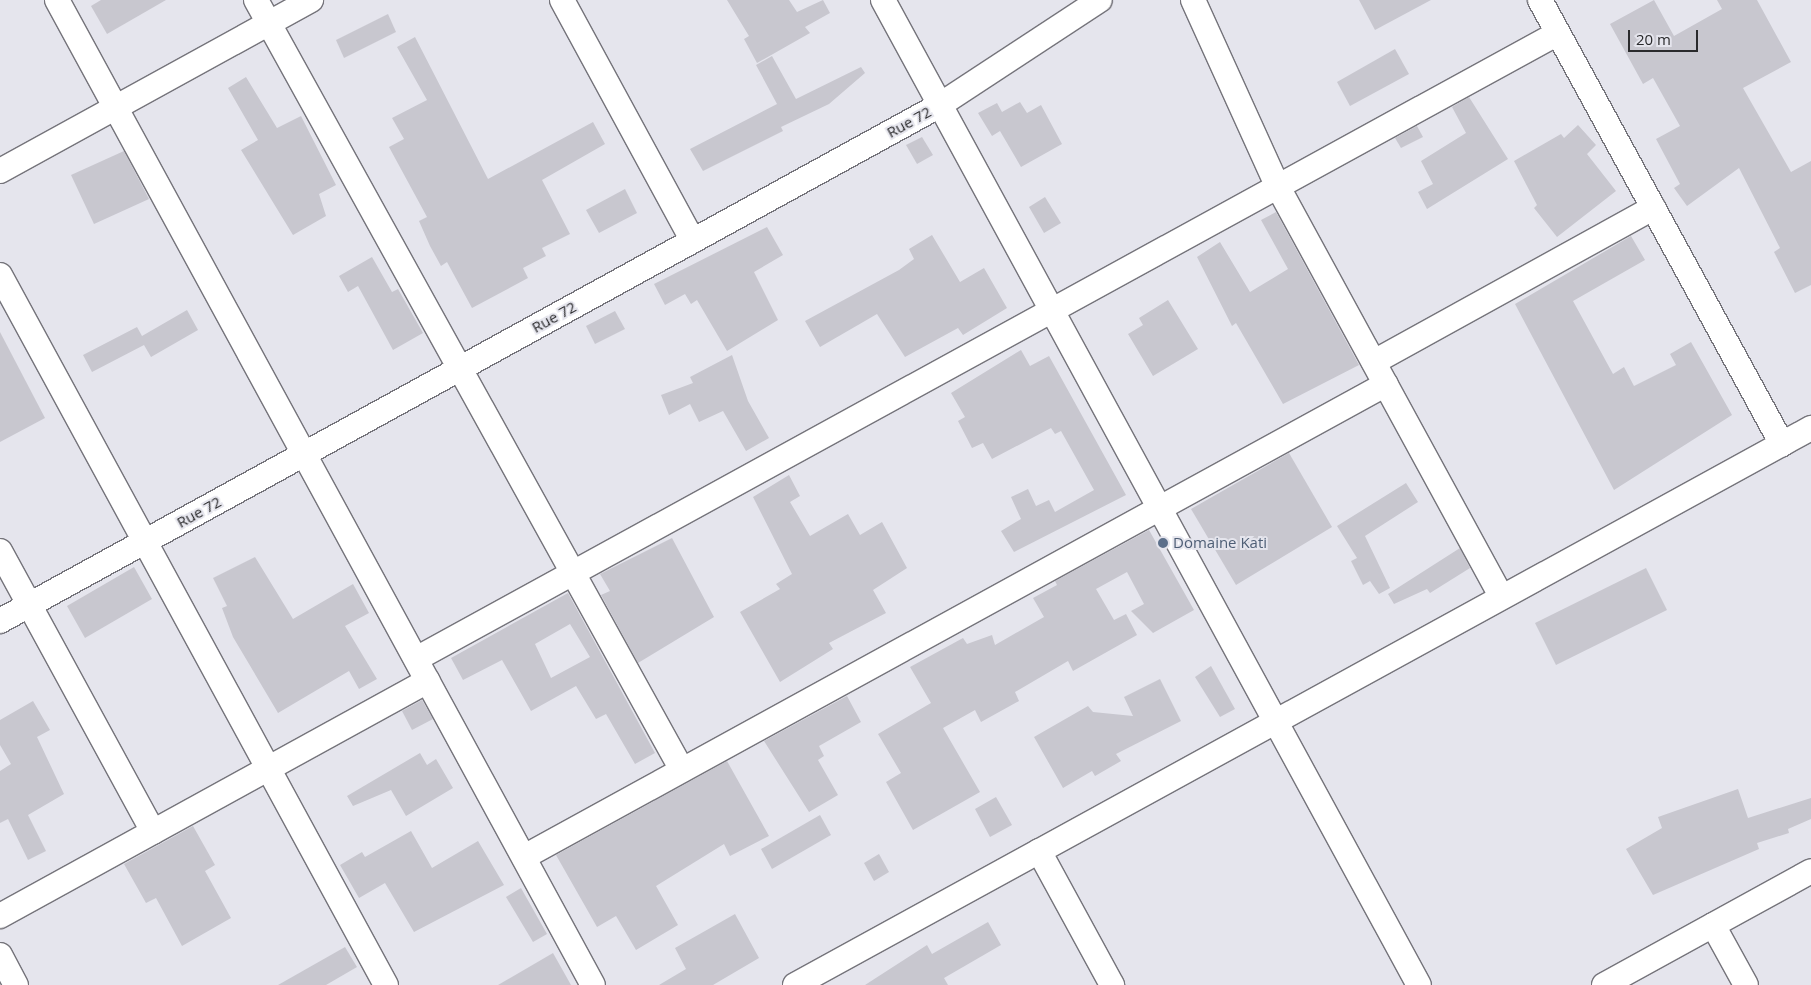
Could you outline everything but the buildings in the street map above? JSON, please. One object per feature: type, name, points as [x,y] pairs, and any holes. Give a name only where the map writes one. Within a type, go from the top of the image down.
[{"type":"street","points":[[57,0],[593,985]]},
{"type":"street","points":[[256,0],[682,770]]},
{"type":"street","points":[[0,171],[311,0]]},
{"type":"street","points":[[562,0],[693,241]]},
{"type":"street","points":[[883,0],[1419,985]]},
{"type":"street","name":"Rue 72","points":[[0,621],[940,106],[1100,0]]},
{"type":"street","points":[[1193,0],[1278,186],[1502,597]]},
{"type":"street","points":[[1540,0],[1782,444]]},
{"type":"street","points":[[416,659],[1558,33]]},
{"type":"street","points":[[1374,362],[1653,208]]},
{"type":"street","points":[[0,275],[386,985]]},
{"type":"street","points":[[524,857],[1386,384]]},
{"type":"street","points":[[795,985],[1811,428]]},
{"type":"street","points":[[0,552],[153,832]]},
{"type":"street","points":[[0,916],[428,681]]},
{"type":"street","points":[[1039,851],[1112,985]]},
{"type":"street","points":[[1604,985],[1811,871]]},
{"type":"street","points":[[1713,925],[1746,985]]},
{"type":"street","points":[[0,955],[16,985]]},
{"type":"place","name":"Domaine Kati","points":[[1163,543]]}]
